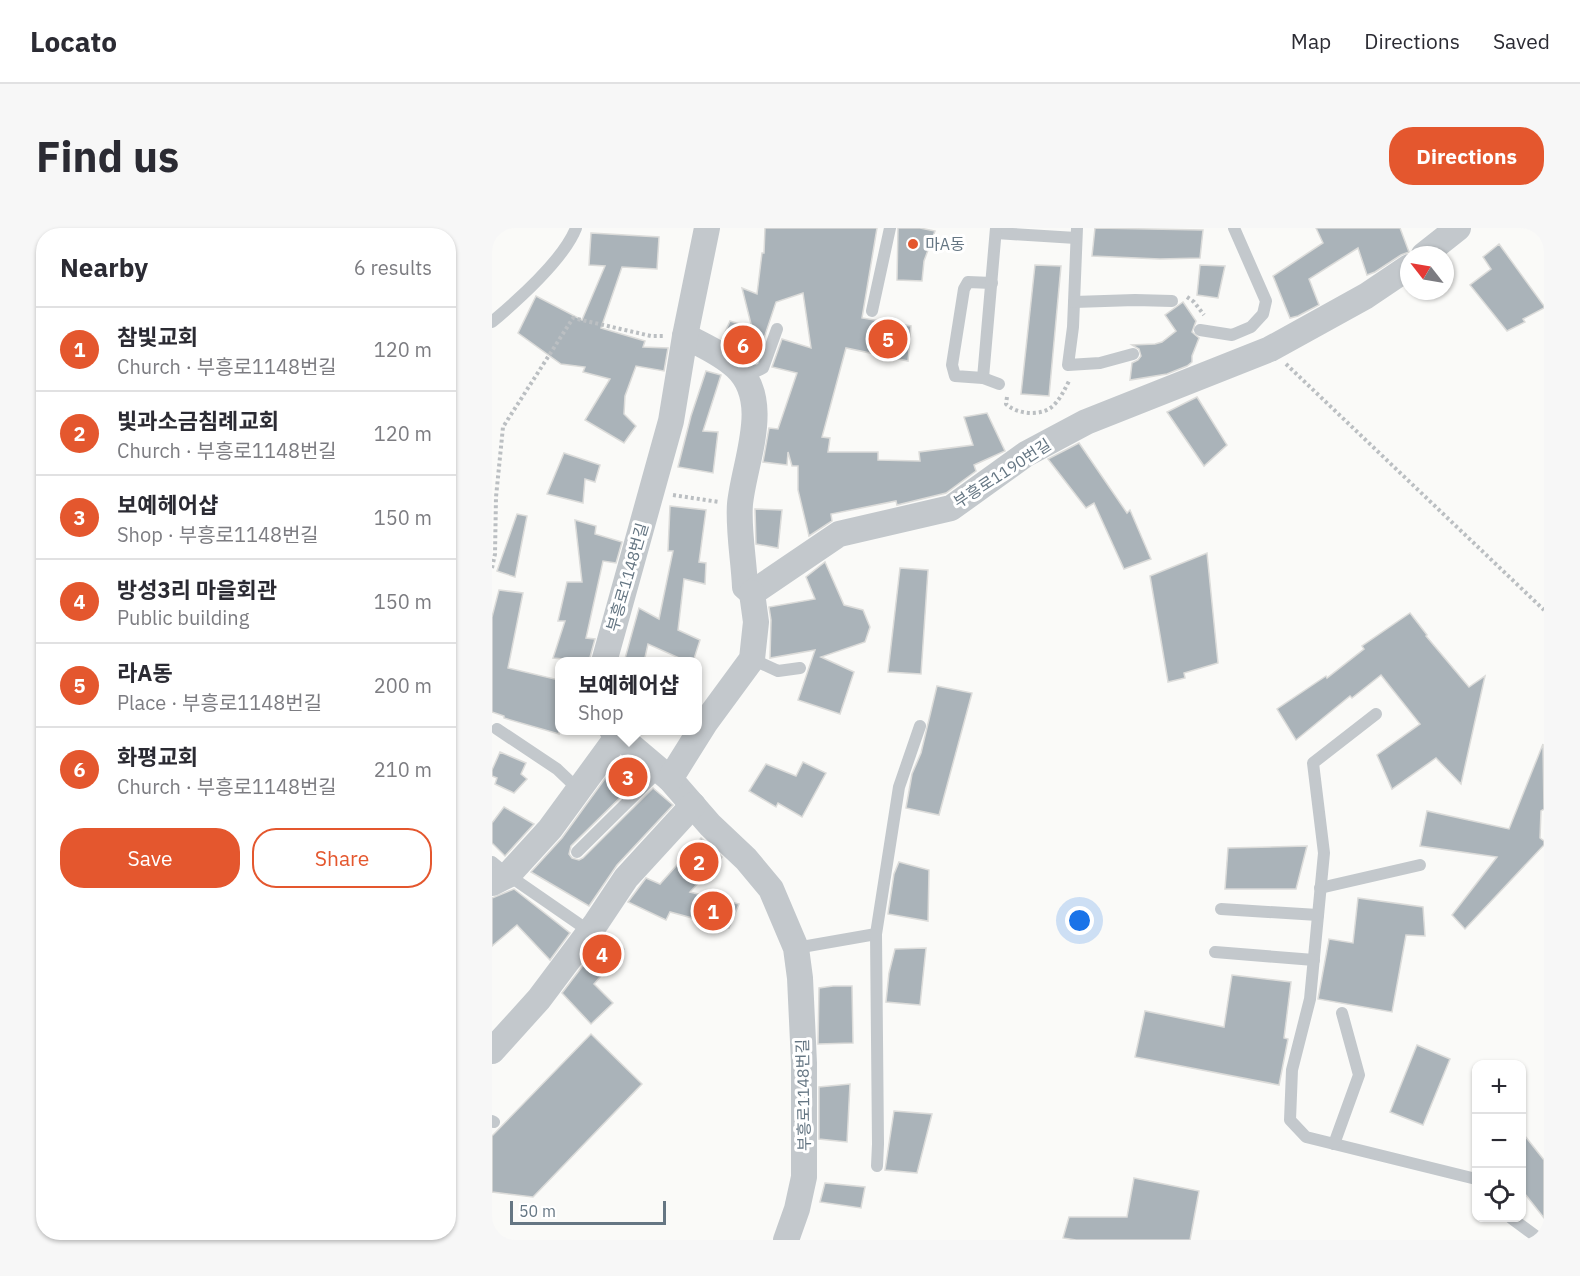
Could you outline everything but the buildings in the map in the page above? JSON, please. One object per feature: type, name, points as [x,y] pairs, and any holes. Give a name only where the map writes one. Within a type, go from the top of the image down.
[{"type":"street","name":"부흥로1148번길","points":[[605,657],[671,421],[706,228]]},
{"type":"street","points":[[1435,246],[1458,228]]},
{"type":"street","name":"부흥로1190번길","points":[[752,593],[839,534],[951,508],[1026,454],[1086,422],[1270,349],[1366,297],[1400,273]]},
{"type":"street","points":[[685,336],[712,350],[738,368],[754,396],[755,414],[740,505],[745,587],[752,593],[756,622],[752,659],[702,727]]},
{"type":"street","name":"부흥로1148번길","points":[[497,873],[550,829],[579,790],[614,735]]},
{"type":"street","name":"부흥로1148번길","points":[[617,735],[665,775],[729,845],[746,859],[771,889],[796,948],[800,978],[804,1063],[804,1178],[797,1209],[786,1240]]},
{"type":"street","points":[[665,775],[696,735]]},
{"type":"street","points":[[492,1051],[539,999],[626,878],[693,805]]},
{"type":"lane","points":[[492,322],[563,250],[576,228]]},
{"type":"lane","points":[[872,311],[890,228]]},
{"type":"lane","points":[[1203,330],[1232,335],[1251,327],[1263,314],[1266,301],[1234,228]]},
{"type":"lane","points":[[983,378],[996,230],[1077,233],[1068,365],[1100,363],[1133,354]]},
{"type":"lane","points":[[992,283],[968,282],[964,289],[952,365],[955,376],[983,378],[999,384]]},
{"type":"lane","points":[[1074,302],[1177,299]]},
{"type":"lane","points":[[738,368],[757,371],[763,368],[777,329]]},
{"type":"lane","points":[[752,659],[778,671],[800,668]]},
{"type":"lane","points":[[1376,714],[1312,763],[1324,853],[1310,999],[1292,1070],[1290,1120],[1306,1137],[1472,1178]]},
{"type":"lane","points":[[877,1166],[876,934],[899,787],[920,726]]},
{"type":"lane","points":[[497,729],[556,769],[579,790]]},
{"type":"lane","points":[[577,852],[665,775]]},
{"type":"lane","points":[[1320,888],[1420,865]]},
{"type":"lane","points":[[497,873],[589,931]]},
{"type":"lane","points":[[1221,909],[1318,915]]},
{"type":"lane","points":[[796,948],[876,934]]},
{"type":"lane","points":[[1215,952],[1314,960]]},
{"type":"lane","points":[[1334,1144],[1359,1075],[1342,1013]]},
{"type":"lane","points":[[1516,1222],[1540,1240]]},
{"type":"path","points":[[1177,299],[1189,297],[1203,315],[1203,330]]},
{"type":"path","points":[[492,568],[495,554],[496,497],[503,427],[573,318],[651,336],[685,336]]},
{"type":"path","points":[[1270,349],[1544,610]]},
{"type":"path","points":[[1008,395],[1006,404],[1012,410],[1027,413],[1050,409],[1062,396],[1077,364]]},
{"type":"path","points":[[651,492],[740,505]]},
{"type":"place","name":"마A동","points":[[913,244]]},
{"type":"place","name":"라A동","points":[[888,339]]},
{"type":"place","name":"화평교회","points":[[743,345]]},
{"type":"place","name":"보예헤어샵","points":[[628,777]]},
{"type":"place","name":"빛과소금침례교회","points":[[699,862]]},
{"type":"place","name":"참빛교회","points":[[713,911]]},
{"type":"place","name":"방성3리 마을회관","points":[[602,954]]}]
